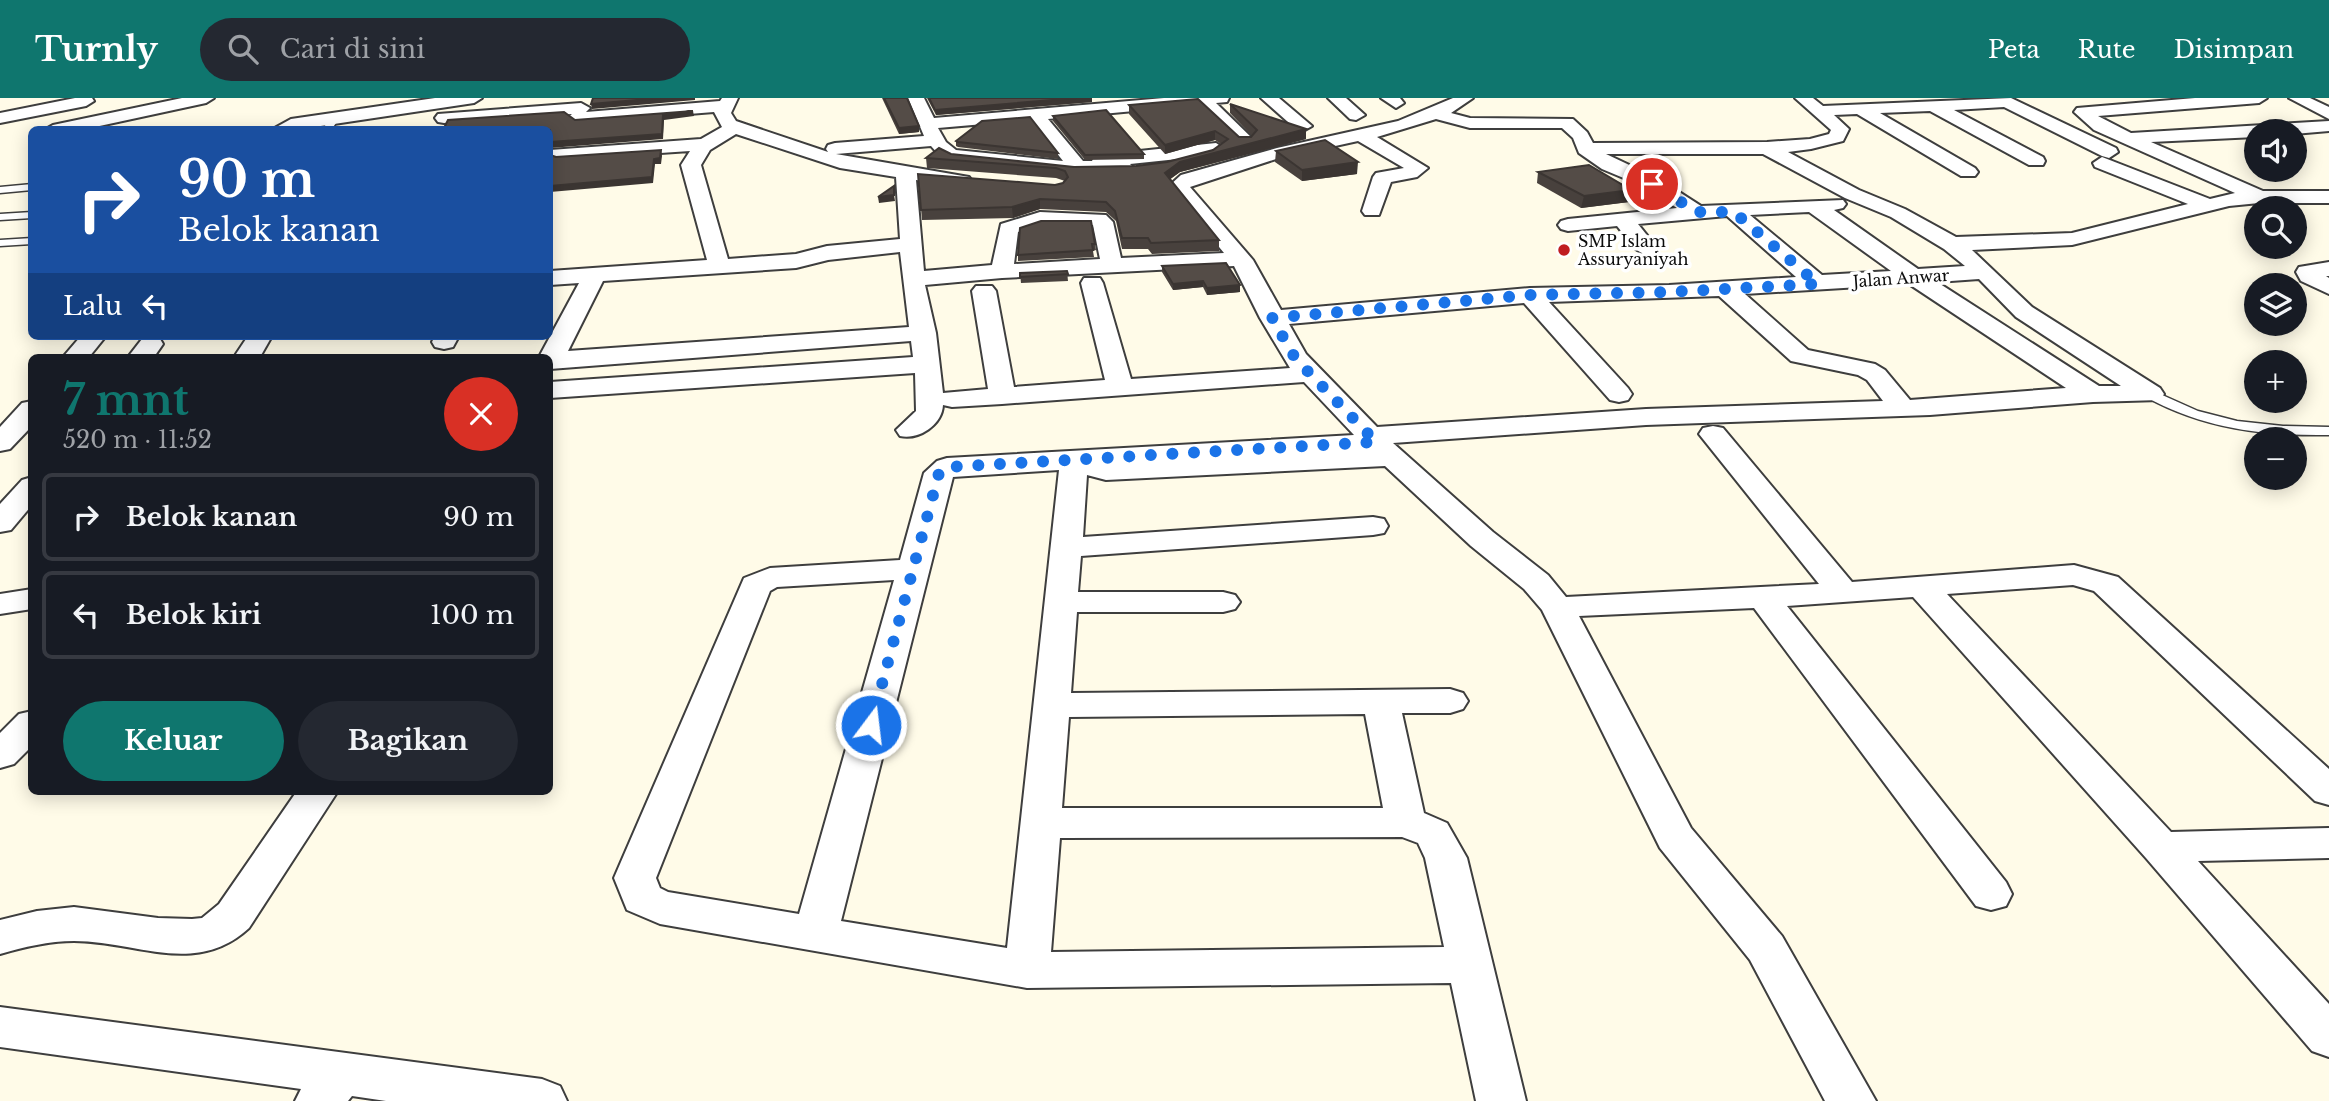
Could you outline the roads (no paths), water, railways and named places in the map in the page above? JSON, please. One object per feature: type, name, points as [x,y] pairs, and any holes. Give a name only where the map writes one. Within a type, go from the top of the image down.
[{"type":"street","points":[[0,118],[99,98]]},
{"type":"street","points":[[72,126],[206,98]]},
{"type":"street","points":[[432,117],[474,98]]},
{"type":"street","points":[[916,98],[934,133],[952,155],[1055,166],[1149,168],[1316,123],[1397,128],[1427,106],[1465,98]]},
{"type":"street","points":[[934,133],[1152,98]]},
{"type":"street","points":[[1269,98],[1316,123]]},
{"type":"street","points":[[1336,98],[1358,125],[1418,168],[1410,173],[1383,177],[1372,211]]},
{"type":"street","points":[[2257,196],[2100,126],[2083,113],[2259,98]]},
{"type":"street","points":[[2297,98],[2329,114]]},
{"type":"street","points":[[827,150],[1116,102],[1212,99],[1245,140]]},
{"type":"street","points":[[1811,104],[1860,109],[2002,100],[2109,159],[2208,205]]},
{"type":"street","points":[[1697,212],[1652,184],[1609,165],[1587,149],[1581,136],[1567,122],[1470,123],[1427,106],[1392,101],[1358,125],[1173,186],[1240,259],[1295,358],[1380,445],[1482,539],[1536,582],[1558,607],[1675,837],[1766,948],[1851,1101]]},
{"type":"street","points":[[287,126],[432,117],[570,118],[728,102]]},
{"type":"street","points":[[728,102],[722,113],[730,125],[835,161],[981,182]]},
{"type":"street","points":[[1116,102],[1142,131],[1174,153]]},
{"type":"street","points":[[1587,149],[1767,148],[1811,144],[1837,136],[1840,129],[1811,104]]},
{"type":"street","points":[[1933,105],[2036,161]]},
{"type":"street","points":[[1860,109],[1968,172]]},
{"type":"street","points":[[131,114],[151,124]]},
{"type":"street","points":[[1036,115],[1041,143]]},
{"type":"street","points":[[545,126],[570,118]]},
{"type":"street","points":[[570,118],[554,156],[706,144]]},
{"type":"street","points":[[2307,128],[2329,126]]},
{"type":"street","points":[[719,265],[685,165],[715,136],[736,128]]},
{"type":"street","points":[[1142,131],[1154,155]]},
{"type":"street","points":[[2136,137],[2203,132],[2244,148]]},
{"type":"street","points":[[934,133],[1041,143],[1074,163]]},
{"type":"street","points":[[2211,135],[2244,133]]},
{"type":"street","points":[[1767,148],[1867,201],[1898,213],[1952,244],[1986,272],[2024,312],[2151,394]]},
{"type":"street","points":[[1055,166],[1216,149]]},
{"type":"street","points":[[905,173],[911,200],[913,279],[928,364],[929,413],[911,430]]},
{"type":"street","points":[[1101,187],[1127,186]]},
{"type":"street","points":[[2307,197],[2329,197]]},
{"type":"street","points":[[1952,244],[2071,239],[2208,205],[2244,199]]},
{"type":"street","points":[[1568,225],[1697,212],[1734,212],[1867,201]]},
{"type":"street","points":[[2307,202],[2329,215]]},
{"type":"street","points":[[1813,205],[1914,277],[2093,394]]},
{"type":"street","points":[[1002,271],[1008,228],[1043,208],[1103,222],[1112,266]]},
{"type":"street","points":[[1734,212],[1818,284]]},
{"type":"street","points":[[1623,220],[1647,248]]},
{"type":"street","points":[[553,278],[796,261],[827,253],[912,244]]},
{"type":"street","points":[[913,279],[1002,271],[1240,259]]},
{"type":"street","points":[[2329,269],[2307,272],[2309,276],[2329,287]]},
{"type":"street","name":"Jalan Anwar","points":[[1272,318],[1530,295],[1725,289],[1986,272]]},
{"type":"street","points":[[553,355],[595,274]]},
{"type":"street","points":[[1093,283],[1120,387]]},
{"type":"street","points":[[1725,289],[1800,356],[1866,369],[1876,375],[1903,408]]},
{"type":"street","points":[[984,291],[1002,396]]},
{"type":"street","points":[[1530,295],[1619,394]]},
{"type":"street","points":[[553,361],[924,333]]},
{"type":"street","points":[[79,354],[91,340]]},
{"type":"street","points":[[553,390],[928,364]]},
{"type":"street","points":[[952,399],[1311,374]]},
{"type":"street","points":[[816,933],[939,473],[947,467],[1380,445],[1646,417],[1903,408],[2093,394],[2151,394]]},
{"type":"street","points":[[0,443],[28,413]]},
{"type":"street","points":[[1713,434],[1843,592]]},
{"type":"street","points":[[1027,970],[1074,461]]},
{"type":"street","points":[[0,523],[28,491]]},
{"type":"street","points":[[1066,548],[1373,526]]},
{"type":"street","points":[[913,569],[770,578],[757,584],[635,878],[642,898],[660,907],[1027,970],[1469,965]]},
{"type":"street","points":[[1558,607],[1763,598],[2074,575],[2106,584],[2329,791]]},
{"type":"street","points":[[0,583],[28,580]]},
{"type":"street","points":[[1922,587],[2161,847],[2329,1037]]},
{"type":"street","points":[[1763,598],[1991,894]]},
{"type":"street","points":[[0,604],[28,600]]},
{"type":"street","points":[[1061,602],[1223,602]]},
{"type":"street","points":[[1052,705],[1450,701]]},
{"type":"street","points":[[1381,702],[1406,822]]},
{"type":"street","points":[[0,937],[22,929],[75,924],[186,937],[209,934],[220,929],[234,916],[315,795]]},
{"type":"street","points":[[1041,823],[1406,822],[1433,833],[1446,858],[1501,1101]]},
{"type":"street","points":[[2161,847],[2329,843]]},
{"type":"street","points":[[0,1027],[330,1086],[542,1101]]},
{"type":"lane","points":[[0,190],[28,187]]},
{"type":"lane","points":[[0,217],[28,215]]},
{"type":"lane","points":[[0,243],[28,241]]},
{"type":"lane","points":[[2151,394],[2213,422],[2300,432],[2329,431]]},
{"type":"place","name":"SMP Islam Assuryaniyah","points":[[1564,250]]}]
